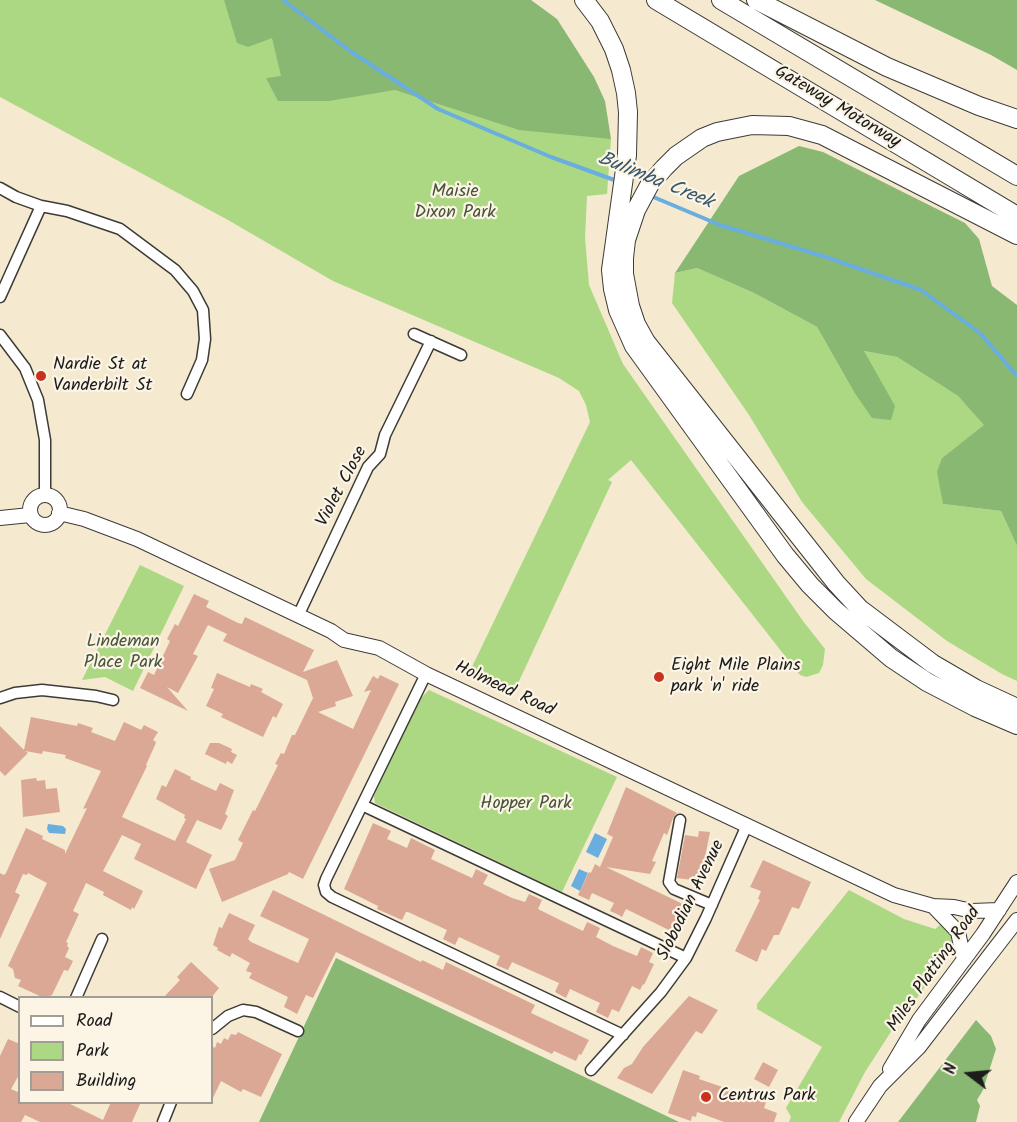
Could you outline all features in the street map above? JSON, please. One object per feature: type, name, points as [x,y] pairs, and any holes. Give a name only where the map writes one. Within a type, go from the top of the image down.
[{"type":"highway","points":[[584,0],[600,21],[614,49],[621,70],[628,112],[624,258],[626,290],[636,324],[646,342],[807,548],[860,609],[933,664],[976,689],[1017,708]]},
{"type":"highway","name":"Gateway Motorway","points":[[656,0],[1017,216]]},
{"type":"highway","name":"Gateway Motorway","points":[[722,0],[1017,176]]},
{"type":"highway","points":[[756,0],[887,67],[971,103],[1017,119]]},
{"type":"highway","points":[[1017,235],[822,135],[789,126],[752,124],[717,132],[688,147],[664,168],[627,207],[611,270],[613,289],[626,329],[644,361],[785,555],[810,585],[836,611],[891,658],[948,694],[1017,725]]},
{"type":"street","points":[[0,188],[16,197],[41,206],[67,211],[120,229],[175,270],[193,291],[203,310],[206,339],[202,360],[187,394]]},
{"type":"street","points":[[0,297],[41,206]]},
{"type":"street","points":[[414,334],[461,355]]},
{"type":"street","points":[[0,335],[25,368],[39,400],[45,440],[45,496]]},
{"type":"street","name":"Violet Close","points":[[298,616],[368,467],[380,454],[384,435],[431,341]]},
{"type":"street","points":[[39,496],[45,496],[55,500],[59,507],[55,521],[47,525],[35,522],[30,514],[33,501],[39,496]]},
{"type":"street","name":"Holmead Road","points":[[59,513],[84,519],[137,539],[331,631],[344,640],[379,648],[426,674],[894,894],[933,906],[972,911],[999,910]]},
{"type":"street","points":[[0,518],[30,514]]},
{"type":"street","points":[[426,674],[326,879],[324,885],[326,892],[332,897],[623,1035]]},
{"type":"street","points":[[0,698],[15,693],[42,690],[113,700]]},
{"type":"street","points":[[362,805],[686,958]]},
{"type":"street","points":[[680,820],[669,882],[674,889],[712,905]]},
{"type":"street","name":"Slobodian Avenue","points":[[591,1070],[661,992],[686,958],[747,825]]},
{"type":"street","name":"Miles Platting Road","points":[[856,1122],[885,1079],[919,1020],[964,960],[1017,882]]},
{"type":"street","points":[[933,906],[957,932],[964,960]]},
{"type":"street","name":"Miles Platting Road","points":[[885,1079],[919,1047],[1017,920]]},
{"type":"street","points":[[77,996],[102,939]]},
{"type":"street","points":[[0,998],[18,1006]]},
{"type":"street","points":[[213,1028],[228,1016],[243,1010],[256,1012],[298,1031]]},
{"type":"street","points":[[163,1122],[170,1104]]},
{"type":"green space","name":"Maisie Dixon Park","points":[[0,0],[310,0],[450,70],[611,139],[607,194],[587,196],[585,238],[589,285],[623,364],[825,649],[823,665],[819,673],[806,677],[800,675],[631,460],[608,480],[612,482],[513,694],[470,671],[590,422],[586,405],[579,391],[559,378],[333,281],[228,220],[0,97]]},
{"type":"green space","points":[[224,0],[531,0],[557,19],[594,77],[605,101],[611,139],[519,130],[395,90],[329,101],[278,101],[266,78],[281,76],[272,38],[248,47],[237,43]]},
{"type":"green space","points":[[875,0],[1017,0],[1017,70],[991,55]]},
{"type":"green space","points":[[799,146],[823,152],[965,223],[979,239],[992,286],[1017,305],[1017,546],[1001,511],[943,504],[937,472],[942,458],[984,425],[958,396],[897,357],[864,351],[895,406],[891,420],[872,418],[854,392],[817,327],[754,293],[697,268],[675,273],[739,176]]},
{"type":"green space","points":[[697,268],[754,293],[817,327],[854,392],[864,351],[897,357],[958,396],[985,425],[942,458],[943,504],[1001,511],[1017,546],[1017,681],[947,641],[866,579],[802,502],[749,415],[672,303],[675,273]]},
{"type":"green space","name":"Lindeman Place Park","points":[[140,565],[184,586],[133,691],[105,677],[82,680]]},
{"type":"green space","name":"Hopper Park","points":[[429,690],[617,777],[562,892],[375,803],[374,796],[418,701]]},
{"type":"green space","points":[[849,890],[904,919],[935,929],[941,924],[954,939],[947,956],[896,1024],[865,1072],[839,1122],[789,1122],[791,1117],[786,1108],[822,1047],[757,1009],[757,1004]]},
{"type":"green space","points":[[336,958],[572,1071],[679,1122],[259,1122]]},
{"type":"green space","points":[[976,1020],[991,1036],[996,1049],[983,1090],[977,1100],[980,1106],[976,1122],[898,1122]]},
{"type":"water","points":[[48,824],[63,826],[66,829],[65,834],[49,833]]},
{"type":"water","points":[[595,833],[607,839],[598,858],[586,852]]},
{"type":"water","points":[[579,869],[588,873],[580,891],[571,886]]},
{"type":"building","points":[[194,594],[209,601],[206,607],[238,623],[242,624],[245,617],[314,650],[303,672],[337,660],[353,696],[335,702],[336,706],[318,712],[353,729],[371,690],[364,692],[373,676],[378,679],[380,675],[399,684],[303,879],[289,872],[222,902],[209,869],[235,860],[243,843],[238,840],[278,765],[275,764],[281,753],[284,754],[292,735],[295,735],[313,698],[307,680],[223,641],[227,634],[208,625],[193,654],[198,656],[178,693],[167,687],[188,711],[140,688],[148,672],[154,675],[170,641],[167,639],[175,624],[178,626]]},
{"type":"building","points":[[217,673],[250,687],[251,684],[263,689],[261,692],[283,704],[276,718],[273,716],[263,737],[221,717],[223,714],[206,706],[214,689],[211,688]]},
{"type":"building","points":[[31,717],[77,726],[78,723],[93,728],[91,732],[115,741],[124,722],[141,730],[144,725],[158,732],[153,740],[156,742],[147,766],[122,817],[175,841],[186,819],[185,815],[156,799],[162,785],[166,787],[175,769],[216,791],[220,783],[234,790],[225,814],[228,816],[221,830],[197,820],[186,842],[212,855],[196,889],[134,859],[141,844],[122,835],[103,871],[143,891],[134,909],[132,907],[131,910],[86,883],[73,911],[79,914],[66,942],[69,948],[65,957],[73,961],[68,971],[64,970],[52,995],[49,996],[40,996],[18,986],[21,980],[15,978],[13,969],[8,966],[47,883],[28,873],[23,874],[15,892],[20,895],[0,939],[0,873],[4,875],[6,873],[26,828],[65,850],[65,854],[87,808],[83,809],[101,771],[65,758],[66,755],[25,751],[28,753],[5,776],[0,771],[0,726],[24,750]]},
{"type":"building","points":[[210,743],[219,743],[232,749],[231,752],[237,755],[232,764],[227,761],[226,764],[205,754]]},
{"type":"building","points":[[36,778],[37,781],[45,780],[46,789],[57,788],[60,812],[23,817],[21,780]]},
{"type":"building","points":[[626,787],[677,813],[667,835],[664,833],[652,861],[656,862],[650,874],[606,867],[689,907],[677,934],[626,909],[622,917],[610,911],[614,903],[592,893],[589,900],[578,895],[595,864],[600,867],[613,837],[607,834]]},
{"type":"building","points":[[373,823],[391,831],[387,839],[407,848],[411,838],[435,850],[431,859],[472,878],[476,869],[488,875],[483,884],[512,898],[525,902],[529,894],[542,900],[538,909],[583,931],[587,922],[600,928],[596,937],[613,946],[637,956],[641,947],[653,953],[649,962],[654,964],[644,985],[640,990],[632,986],[619,1012],[612,1009],[608,1018],[596,1012],[600,1003],[570,989],[566,998],[555,992],[559,983],[512,962],[508,970],[496,965],[500,956],[459,937],[455,945],[443,939],[447,930],[408,912],[402,920],[377,909],[378,906],[344,889]]},
{"type":"building","points":[[699,831],[710,832],[701,877],[692,876],[692,880],[677,878],[685,835],[698,837]]},
{"type":"building","points":[[763,860],[811,882],[799,909],[792,907],[779,935],[774,935],[766,951],[762,949],[757,962],[735,951],[760,900],[758,899],[761,891],[750,887]]},
{"type":"building","points":[[273,890],[421,962],[422,960],[443,970],[446,962],[535,1005],[531,1013],[589,1040],[576,1061],[554,1051],[552,1054],[336,952],[313,998],[306,995],[297,1014],[284,1007],[288,997],[249,978],[252,973],[246,971],[250,963],[232,953],[230,957],[213,945],[219,927],[222,928],[229,913],[255,925],[248,939],[251,942],[298,963],[309,939],[260,916]]},
{"type":"building","points":[[191,962],[219,988],[213,996],[165,996],[180,980],[177,977]]},
{"type":"building","points":[[689,996],[718,1010],[702,1034],[696,1031],[652,1094],[617,1078],[624,1068],[632,1064],[643,1047]]},
{"type":"building","points":[[238,1032],[282,1054],[261,1097],[243,1089],[241,1092],[221,1081],[213,1098],[213,1047],[215,1048],[217,1042],[221,1044],[224,1038],[228,1040],[231,1034],[236,1035]]},
{"type":"building","points":[[8,1039],[18,1043],[18,1077],[11,1089],[18,1092],[18,1104],[70,1104],[103,1120],[110,1104],[140,1104],[132,1122],[40,1122],[25,1115],[21,1122],[0,1122],[0,1056]]},
{"type":"building","points":[[763,1062],[778,1070],[769,1087],[754,1079]]},
{"type":"building","name":"Centrus Park","points":[[683,1070],[700,1076],[699,1079],[766,1102],[764,1108],[777,1113],[774,1122],[724,1122],[697,1112],[696,1117],[692,1116],[691,1121],[668,1113]]},
{"type":"waterway","name":"Bulimba Creek","points":[[283,0],[350,51],[438,109],[551,157],[617,181]]},
{"type":"waterway","name":"Bulimba Creek","points":[[651,196],[720,225],[826,257],[921,290],[980,333],[1017,376]]},
{"type":"place","name":"Nardie St at Vanderbilt St","points":[[41,376]]},
{"type":"place","name":"Eight Mile Plains park 'n' ride","points":[[659,677]]},
{"type":"place","name":"Centrus Park","points":[[706,1097]]}]
